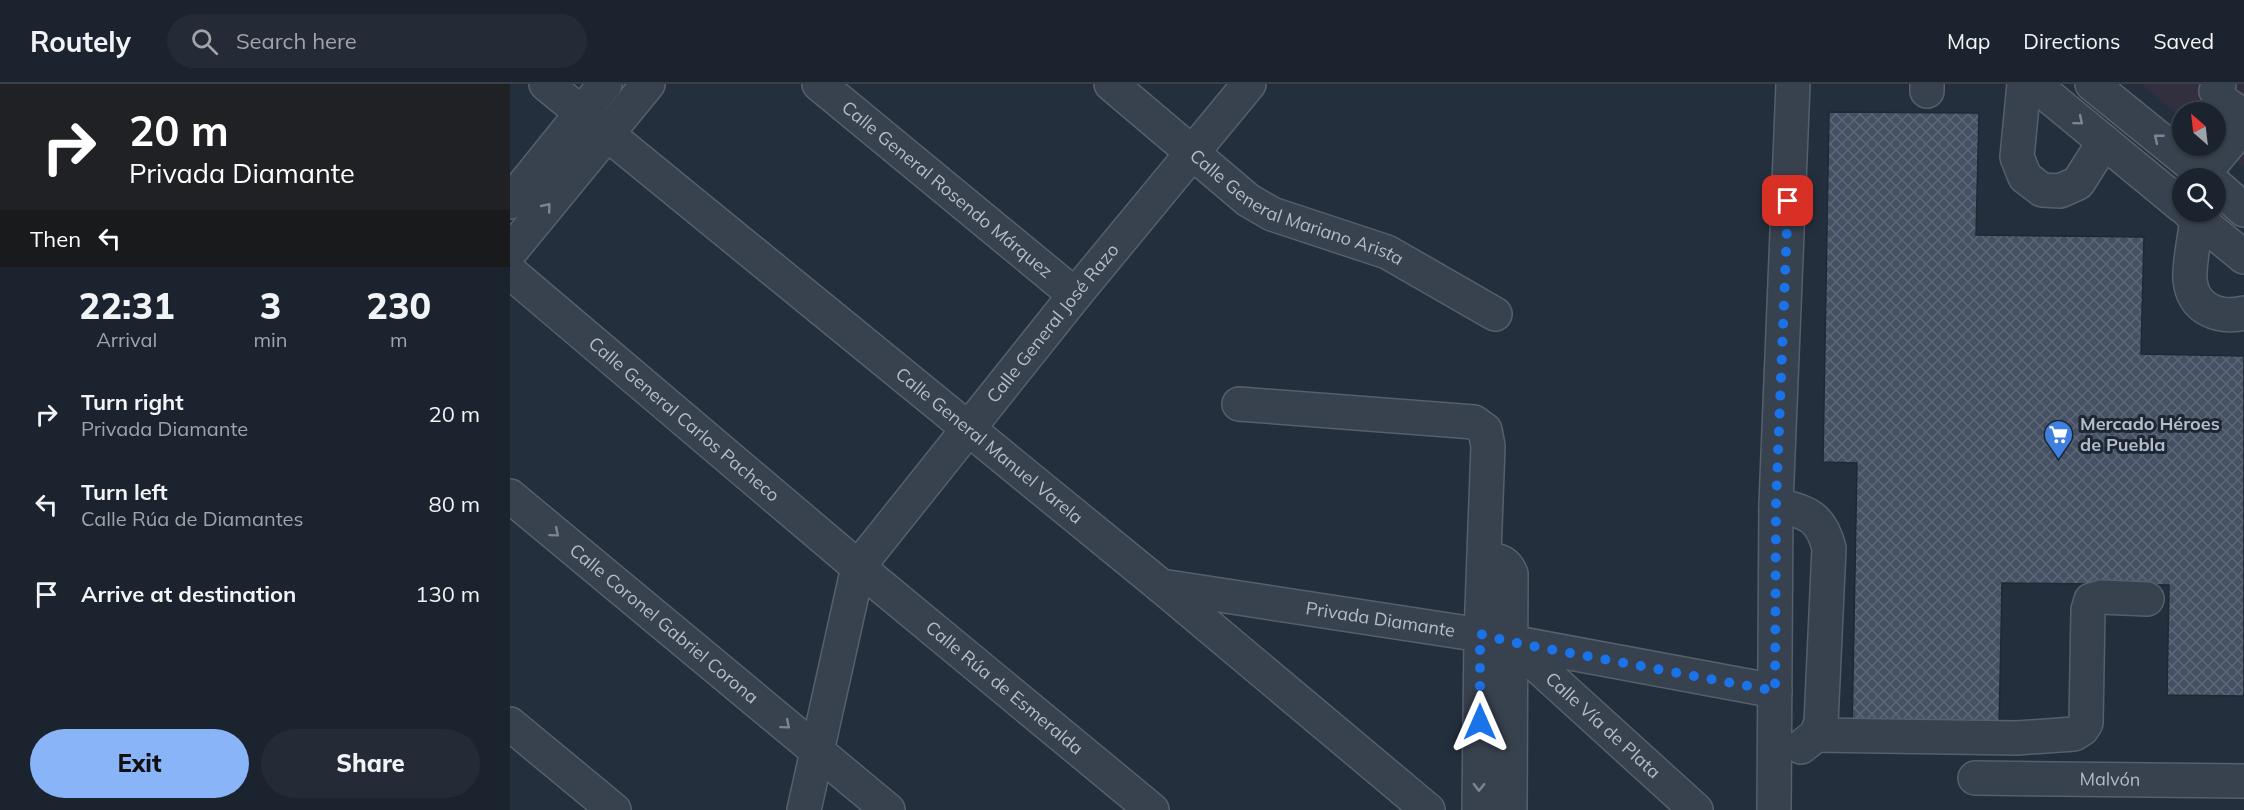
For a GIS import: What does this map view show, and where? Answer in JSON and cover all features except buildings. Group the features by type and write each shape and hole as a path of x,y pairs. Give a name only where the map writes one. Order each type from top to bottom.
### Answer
{"street":[{"name":"Calle General Manuel Varela","path":"546,84 1161,586 1428,810"},
{"path":"510,202 605,84"},
{"path":"510,252 648,84"},
{"name":"Calle General Rosendo Márquez","path":"819,84 1075,296"},
{"name":"Calle General Mariano Arista","path":"1111,84 1248,200 1272,214 1387,252 1495,314"},
{"name":"Calle General José Razo","path":"804,810 858,567 1075,296 1249,84"},
{"path":"1774,810 1776,504 1793,84"},
{"path":"2024,84 2017,158 2025,177 2042,190 2060,191 2078,183 2104,142"},
{"path":"2034,84 2104,142 2172,180"},
{"path":"2092,84 2175,168"},
{"path":"2219,84 2216,91 2223,102 2244,116"},
{"path":"2220,168 2244,125"},
{"path":"2226,176 2244,160"},
{"path":"2199,222 2190,280 2196,300 2211,313 2232,316 2244,313"},
{"path":"2220,222 2244,257"},
{"name":"Calle General Carlos Pacheco","path":"510,272 858,567"},
{"path":"1239,404 1474,422 1485,430 1488,446 1484,560 1498,560 1504,563 1511,574 1496,638 1479,810"},
{"name":"Calle Coronel Gabriel Corona","path":"510,496 888,810"},
{"path":"1775,758 1805,745 1816,735 1821,723 1829,548 1822,528 1809,514 1776,504"},
{"name":"Calle Rúa de Esmeralda","path":"858,567 1152,810"},
{"name":"Privada Diamante","path":"1161,586 1496,638 1775,691"},
{"path":"1816,735 2017,738 2074,734 2086,723 2088,610 2091,600 2101,597 2147,599"},
{"path":"1496,638 1510,810"},
{"name":"Calle Vía de Plata","path":"1496,638 1696,810"},
{"path":"510,724 614,810"},
{"name":"Malvón","path":"1975,778 2244,782"}],"shaded area":[{"path":"2141,84 2244,84 2244,167 2226,153 2226,102 2172,102 2172,110"}],"place":[{"name":"Mercado Héroes de Puebla","path":"2059,460"}],"route":[{"path":"1480,722 1480,634 1511,642 1775,691 1776,504 1788,201"}]}
